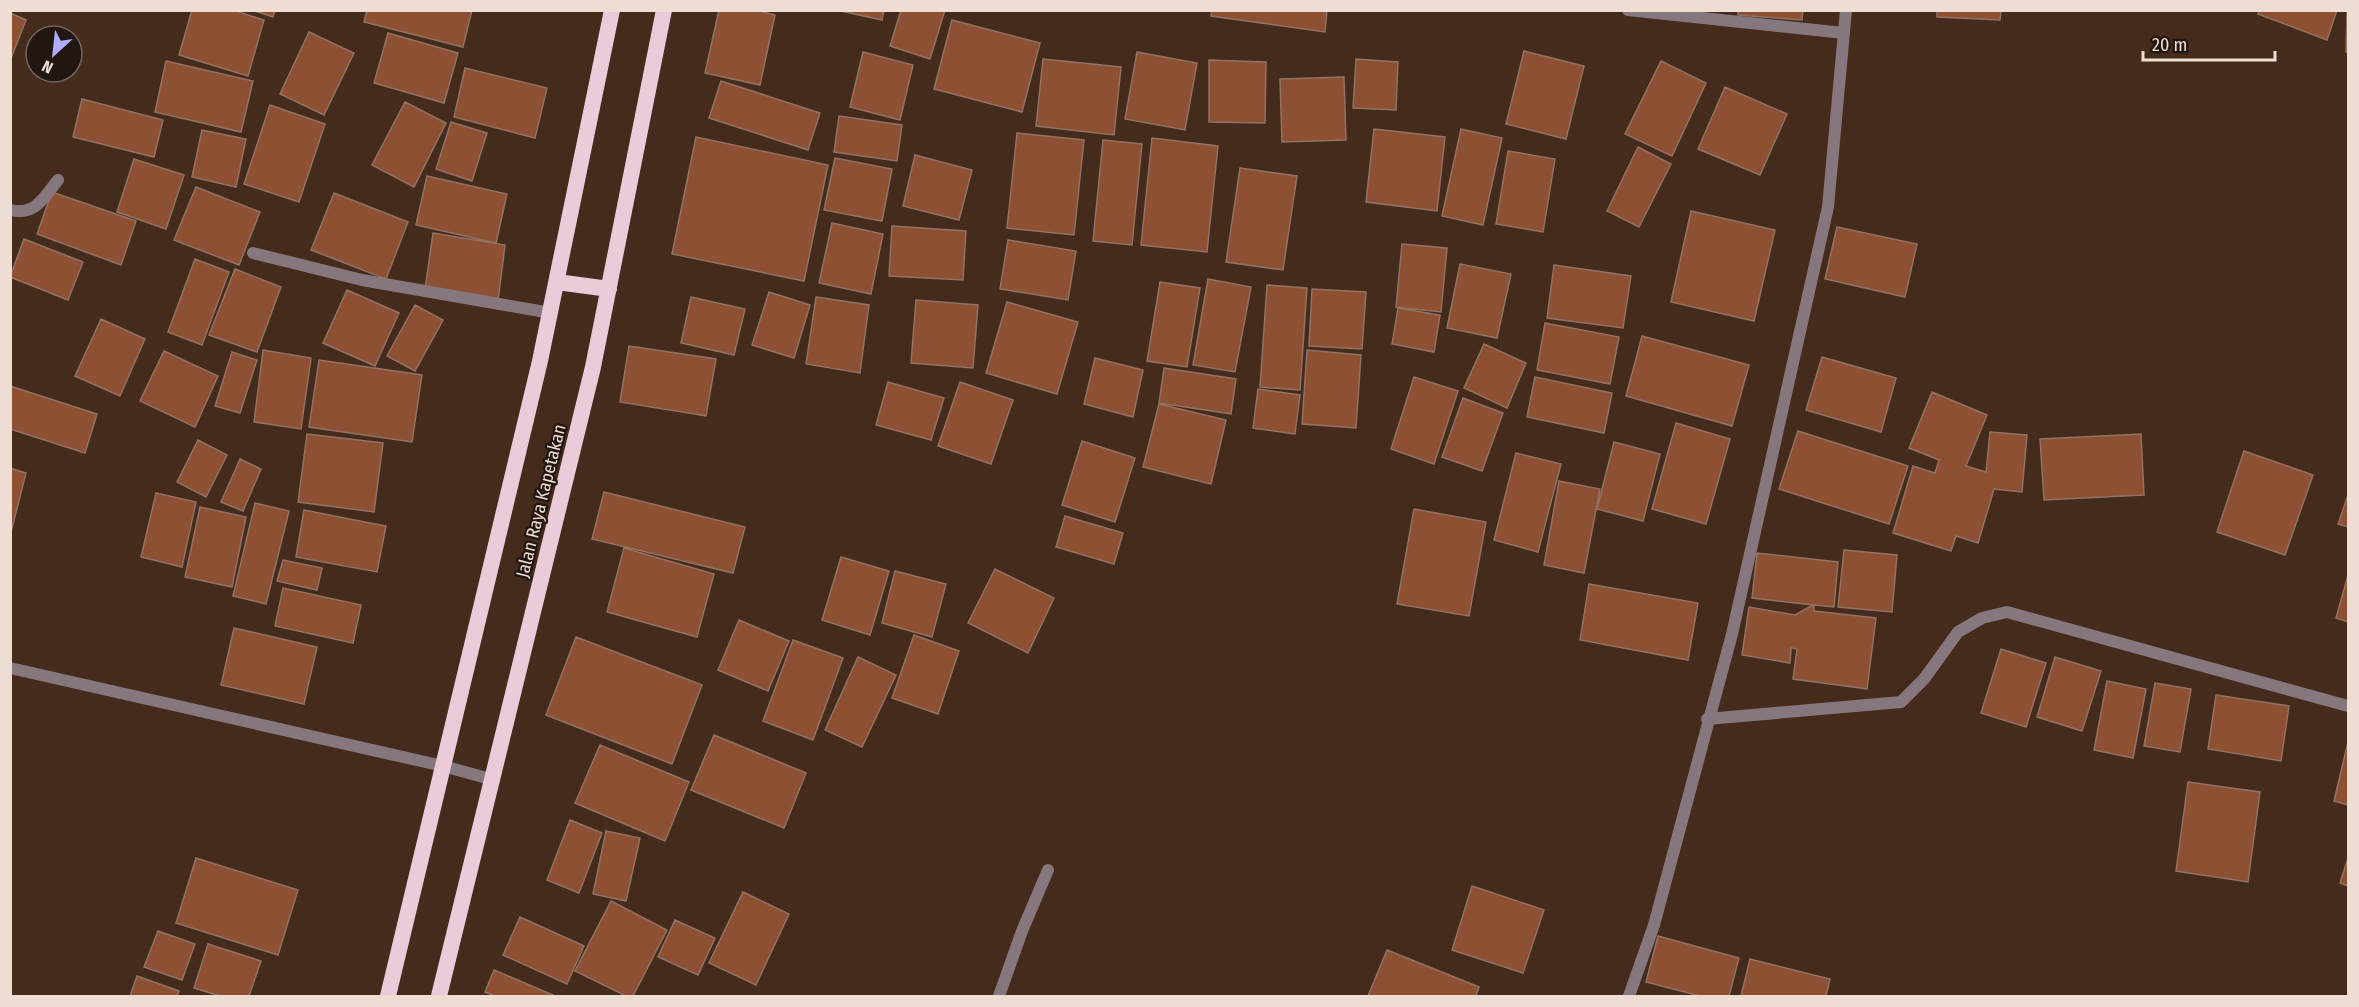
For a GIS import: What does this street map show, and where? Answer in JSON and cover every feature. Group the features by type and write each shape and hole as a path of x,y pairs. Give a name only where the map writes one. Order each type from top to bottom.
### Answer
{"highway":[{"name":"Jalan Raya Kapetakan","path":"388,996 550,313 612,10"},
{"name":"Jalan Raya Kapetakan","path":"440,996 590,378 664,10"},
{"path":"557,282 609,289"}],"street":[{"path":"1628,10 1844,33"},
{"path":"1629,996 1654,925 1707,719 1732,634 1828,207 1846,10"},
{"path":"10,210 20,213 36,207 58,180"},
{"path":"253,253 362,280 550,313"},
{"path":"1707,719 1901,702 1924,679 1958,632 1982,618 2007,612 2349,706"},
{"path":"10,668 443,766 494,780"},
{"path":"999,996 1022,931 1048,870"}],"building":[{"path":"192,10 233,10 264,20 248,76 179,55"},
{"path":"252,10 275,10 273,17"},
{"path":"367,10 472,10 463,47 364,22"},
{"path":"719,10 755,10 775,15 760,85 705,73"},
{"path":"836,10 884,10 882,20"},
{"path":"901,10 945,10 930,59 890,46"},
{"path":"1212,10 1327,10 1325,32 1211,16"},
{"path":"1738,10 1803,10 1802,20 1738,15"},
{"path":"1937,10 2001,10 2000,20 1937,17"},
{"path":"2259,10 2337,10 2327,40 2258,14"},
{"path":"2347,10 2348,52 2346,52"},
{"path":"10,13 26,20 10,61"},
{"path":"952,20 1040,43 1022,112 934,89"},
{"path":"309,32 354,53 324,115 280,94"},
{"path":"388,33 458,53 444,103 374,83"},
{"path":"1524,51 1584,66 1566,139 1506,124"},
{"path":"863,52 913,65 900,120 850,107"},
{"path":"1137,52 1197,63 1185,130 1125,119"},
{"path":"1043,59 1121,67 1114,135 1036,126"},
{"path":"1356,59 1398,62 1396,110 1353,108"},
{"path":"1209,60 1266,62 1265,123 1209,122"},
{"path":"166,61 253,81 241,132 155,112"},
{"path":"1661,61 1706,83 1672,156 1625,134"},
{"path":"465,68 547,88 535,138 454,117"},
{"path":"1344,77 1346,140 1282,142 1280,79"},
{"path":"721,81 820,113 808,150 709,118"},
{"path":"1725,87 1787,114 1760,175 1698,149"},
{"path":"82,99 163,120 154,157 73,137"},
{"path":"405,102 446,123 414,187 372,165"},
{"path":"270,105 325,124 299,202 244,184"},
{"path":"839,116 902,125 897,161 834,152"},
{"path":"451,122 487,133 472,181 436,169"},
{"path":"1374,129 1445,137 1437,211 1366,202"},
{"path":"1461,129 1502,138 1483,225 1442,216"},
{"path":"202,130 246,139 236,187 192,177"},
{"path":"1017,133 1084,140 1074,235 1007,228"},
{"path":"696,137 828,165 804,281 672,254"},
{"path":"1152,138 1218,146 1207,252 1141,245"},
{"path":"1103,140 1142,144 1132,245 1093,241"},
{"path":"1638,147 1671,164 1639,227 1607,211"},
{"path":"1508,151 1555,159 1543,232 1496,224"},
{"path":"915,155 972,170 959,220 903,206"},
{"path":"835,158 892,169 882,221 824,210"},
{"path":"134,159 184,175 166,229 117,212"},
{"path":"1240,168 1297,176 1283,270 1226,262"},
{"path":"427,176 507,194 496,243 416,225"},
{"path":"196,187 260,212 239,265 174,240"},
{"path":"52,192 136,221 121,265 37,234"},
{"path":"334,193 408,222 386,279 311,250"},
{"path":"1691,211 1775,230 1754,321 1671,302"},
{"path":"832,223 883,234 871,294 819,283"},
{"path":"892,226 966,231 963,280 889,276"},
{"path":"1837,227 1917,244 1905,297 1825,279"},
{"path":"433,233 505,245 498,301 425,289"},
{"path":"24,239 83,262 68,300 10,277"},
{"path":"1008,240 1076,251 1068,300 1000,289"},
{"path":"1402,244 1447,248 1441,312 1396,307"},
{"path":"195,259 229,272 202,345 168,332"},
{"path":"1460,264 1511,274 1497,338 1447,328"},
{"path":"1554,265 1631,276 1623,328 1547,318"},
{"path":"235,269 281,287 257,352 209,335"},
{"path":"1208,279 1251,287 1235,372 1193,365"},
{"path":"1160,282 1200,288 1187,367 1147,361"},
{"path":"1267,285 1307,288 1300,390 1260,387"},
{"path":"1312,289 1366,292 1362,349 1309,346"},
{"path":"347,290 399,313 375,366 323,343"},
{"path":"769,292 810,305 794,358 752,345"},
{"path":"691,297 745,309 734,355 681,343"},
{"path":"816,297 869,305 860,373 806,364"},
{"path":"916,300 978,305 973,368 911,363"},
{"path":"1007,302 1078,322 1057,394 986,373"},
{"path":"415,305 443,320 415,371 387,356"},
{"path":"1398,308 1440,315 1434,352 1392,344"},
{"path":"101,319 145,339 120,396 75,376"},
{"path":"1545,323 1619,337 1610,384 1537,370"},
{"path":"1642,336 1749,365 1732,426 1626,396"},
{"path":"1484,344 1526,363 1507,408 1464,388"},
{"path":"629,346 716,359 706,416 620,402"},
{"path":"263,350 311,358 301,429 254,422"},
{"path":"1307,350 1361,355 1356,428 1302,424"},
{"path":"164,351 218,376 195,427 140,401"},
{"path":"232,352 257,360 240,413 215,406"},
{"path":"1822,357 1896,378 1881,432 1806,410"},
{"path":"1095,358 1143,370 1133,417 1084,404"},
{"path":"319,360 422,375 412,442 309,427"},
{"path":"1164,368 1236,379 1231,414 1159,403"},
{"path":"1414,377 1458,391 1434,464 1391,449"},
{"path":"1535,377 1612,393 1604,433 1527,417"},
{"path":"888,382 944,398 931,440 876,425"},
{"path":"960,382 1013,400 991,464 938,446"},
{"path":"10,386 97,414 85,453 10,429"},
{"path":"1258,389 1300,395 1295,434 1253,428"},
{"path":"1932,392 1987,415 1966,466 1986,472 1990,432 2027,435 2022,492 1994,489 1978,543 1956,536 1951,551 1893,533 1913,466 1935,473 1939,460 1909,448"},
{"path":"1463,398 1503,413 1482,471 1442,457"},
{"path":"1159,404 1226,420 1211,484 1143,467"},
{"path":"1676,423 1730,439 1706,524 1652,509"},
{"path":"1798,431 1908,466 1889,524 1779,489"},
{"path":"307,434 383,443 374,512 298,502"},
{"path":"2141,434 2144,495 2044,500 2040,439"},
{"path":"198,440 227,455 206,497 177,482"},
{"path":"1082,441 1135,458 1115,522 1062,505"},
{"path":"1614,442 1660,454 1643,521 1597,509"},
{"path":"2244,451 2313,475 2285,555 2217,532"},
{"path":"1516,453 1561,464 1538,552 1494,540"},
{"path":"240,459 261,469 243,511 221,502"},
{"path":"10,468 26,473 10,536"},
{"path":"1559,481 1600,489 1584,573 1544,565"},
{"path":"604,492 745,527 733,573 592,539"},
{"path":"156,493 196,502 182,567 141,557"},
{"path":"2348,495 2348,527 2338,524"},
{"path":"255,503 289,511 266,604 233,596"},
{"path":"200,507 246,517 232,587 185,577"},
{"path":"1414,509 1486,522 1469,616 1397,604"},
{"path":"304,510 386,526 377,572 296,557"},
{"path":"1065,516 1123,533 1114,564 1056,547"},
{"path":"624,548 714,574 697,637 607,612"},
{"path":"1844,550 1897,555 1892,612 1838,607"},
{"path":"1757,553 1838,562 1834,607 1814,605 1814,611 1876,618 1867,689 1793,679 1797,649 1791,648 1790,663 1742,655 1749,607 1795,615 1813,605 1752,598"},
{"path":"841,557 889,571 870,635 822,620"},
{"path":"283,560 322,568 317,590 277,581"},
{"path":"995,569 1054,598 1028,653 968,623"},
{"path":"895,571 946,584 932,637 882,623"},
{"path":"2348,575 2348,622 2336,618"},
{"path":"1589,584 1698,603 1688,660 1580,640"},
{"path":"283,588 361,605 353,643 275,626"},
{"path":"739,620 789,641 768,691 718,670"},
{"path":"234,628 317,647 304,704 221,685"},
{"path":"914,635 959,651 938,714 892,698"},
{"path":"576,637 702,685 672,764 546,715"},
{"path":"793,640 843,658 813,740 763,721"},
{"path":"2001,649 2046,663 2026,727 1981,713"},
{"path":"858,657 896,675 862,747 825,730"},
{"path":"2055,657 2101,671 2082,731 2037,717"},
{"path":"2107,681 2146,689 2133,758 2094,750"},
{"path":"2155,683 2191,689 2180,752 2144,746"},
{"path":"2216,695 2289,706 2281,761 2208,749"},
{"path":"714,735 806,773 784,828 691,790"},
{"path":"2348,742 2348,805 2334,801"},
{"path":"600,745 689,782 665,841 575,803"},
{"path":"2188,782 2260,792 2248,882 2176,871"},
{"path":"570,820 602,833 579,893 547,880"},
{"path":"606,831 640,838 626,901 593,894"},
{"path":"196,858 298,890 278,955 176,923"},
{"path":"2348,858 2348,886 2340,883"},
{"path":"1472,886 1544,910 1523,973 1452,950"},
{"path":"743,892 789,914 756,985 709,963"},
{"path":"611,901 667,930 633,996 626,996 575,971"},
{"path":"520,917 584,946 567,984 503,955"},
{"path":"675,920 715,938 698,975 658,957"},
{"path":"158,931 195,944 182,980 144,967"},
{"path":"1658,936 1739,958 1729,996 1700,996 1646,982"},
{"path":"208,944 261,961 249,996 220,996 194,988"},
{"path":"1387,950 1479,987 1476,996 1368,996"},
{"path":"1750,959 1830,979 1826,996 1741,996"},
{"path":"494,970 553,995 495,996 485,992"},
{"path":"137,976 179,991 177,996 130,996"}]}
